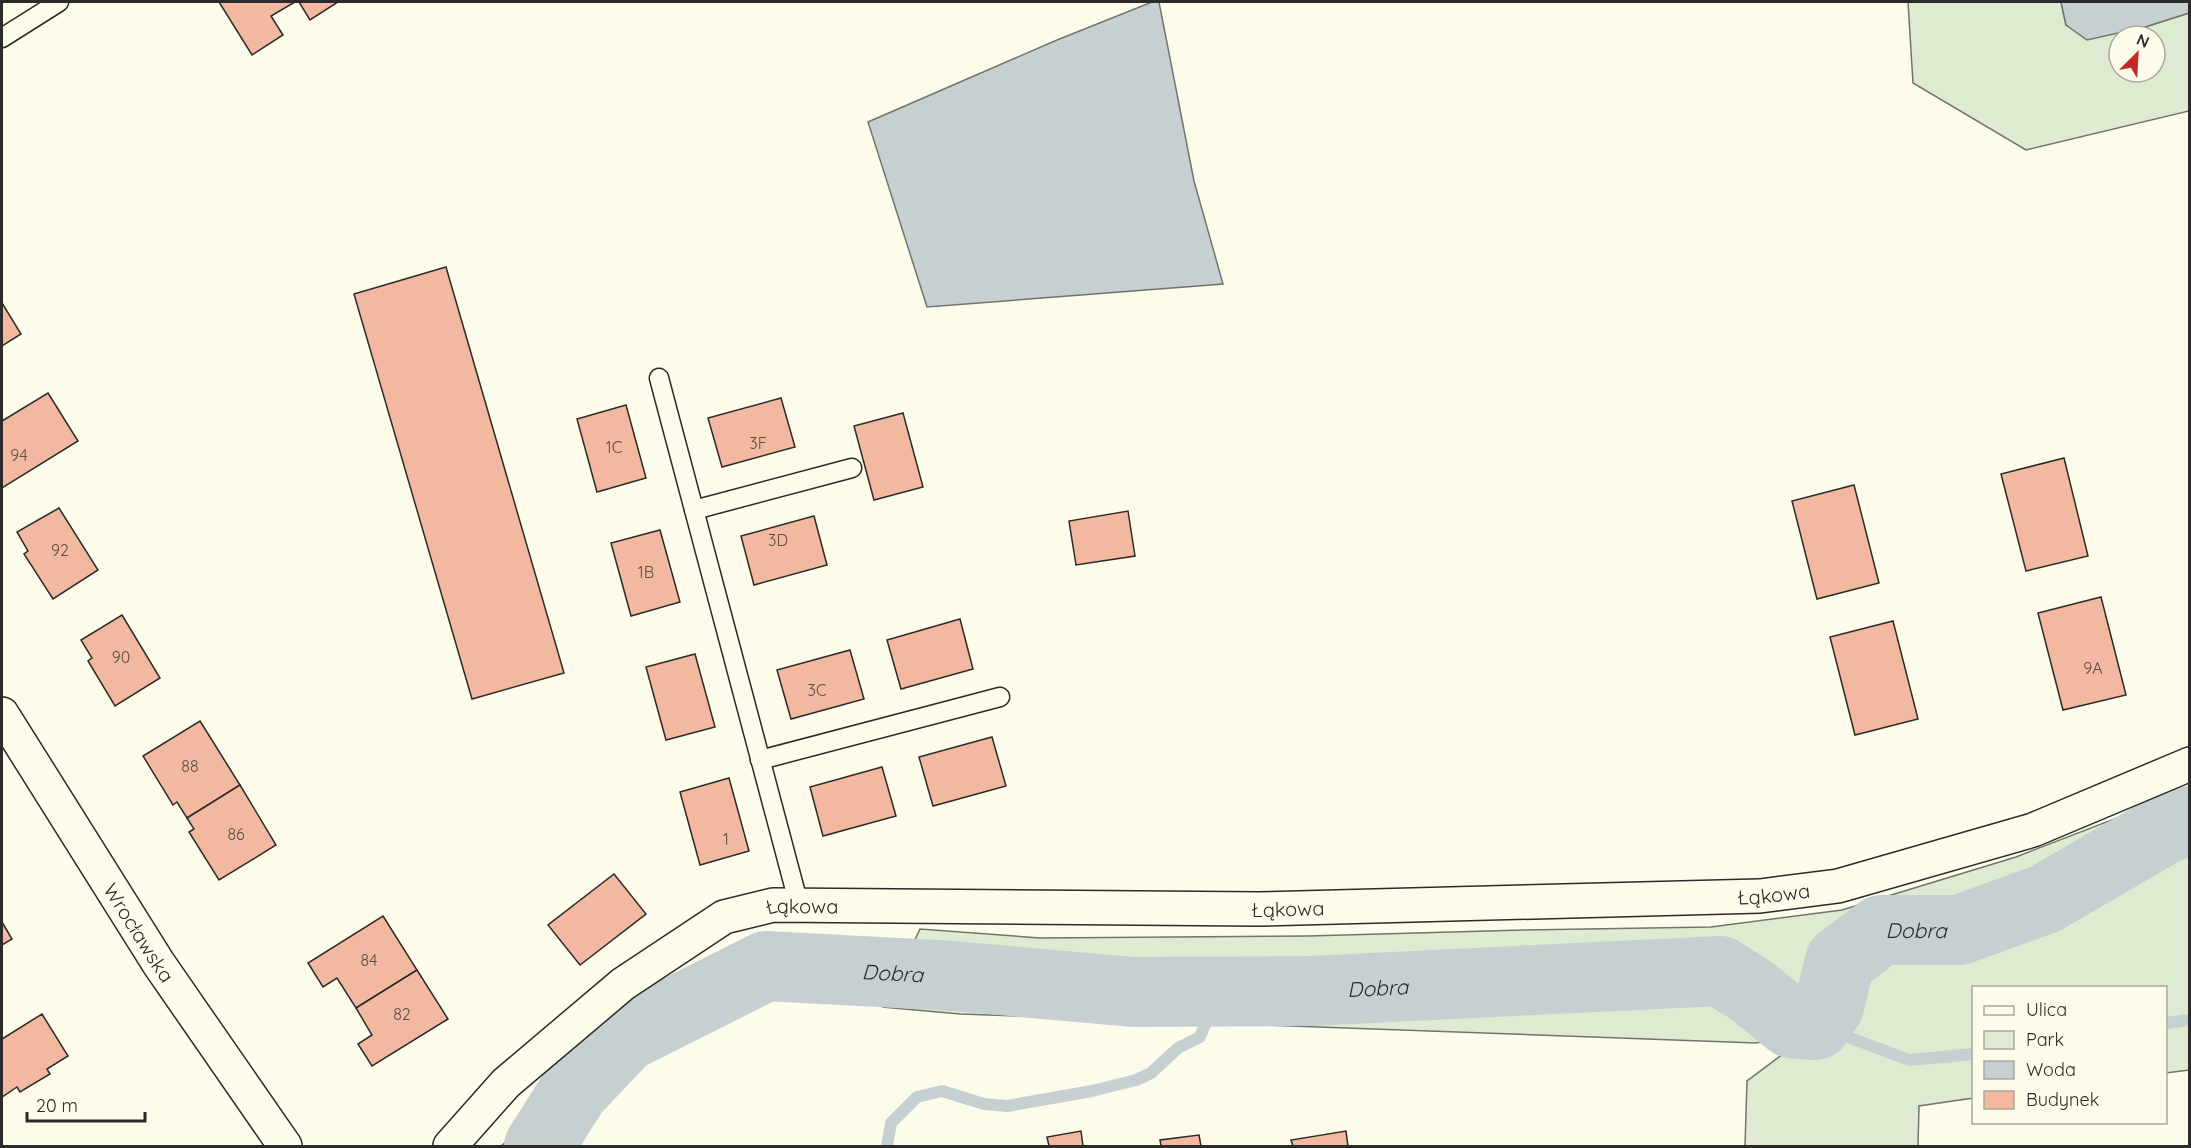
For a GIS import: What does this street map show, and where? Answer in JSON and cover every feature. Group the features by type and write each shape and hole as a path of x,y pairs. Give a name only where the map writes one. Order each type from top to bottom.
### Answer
{"street":[{"name":"Wrocławska","path":"2,714 159,964 285,1146"},
{"name":"Łąkowa","path":"450,1146 506,1083 624,984 724,917 773,905 1259,909 1760,896 1838,886 2033,830 2190,764"}],"lane":[{"path":"2,38 59,2"},
{"path":"659,378 799,905"},
{"path":"694,510 852,468"},
{"path":"760,760 1000,697"}],"green space":[{"path":"1908,2 2061,2 2066,25 2107,26 2107,84 2167,84 2167,24 2154,24 2189,13 2189,111 2026,150 1913,83"},
{"path":"2189,790 2189,1070 2167,1073 2167,986 1972,986 1972,1098 1919,1106 1918,1146 1745,1146 1747,1081 1795,1045 1848,1023 1756,1043 960,1014 883,1007 920,929 1040,938 1308,936 1711,927 1842,910 2016,857"},
{"path":"523,1128 569,1146 501,1146"}],"water":[{"path":"1152,2 1159,2 1194,181 1223,284 927,307 868,122 1057,40"},
{"path":"2061,2 2189,2 2189,13 2154,24 2107,24 2107,36 2087,40 2066,25"}],"building":[{"path":"219,2 295,2 271,16 283,35 252,55"},
{"path":"299,2 338,2 310,20"},
{"path":"446,267 564,673 472,699 354,294"},
{"path":"2,303 21,334 2,346"},
{"path":"48,393 78,441 2,488 2,421"},
{"path":"781,398 795,447 722,467 708,418"},
{"path":"626,405 646,478 597,492 577,419"},
{"path":"903,413 923,487 874,500 854,426"},
{"path":"2064,458 2088,556 2026,571 2001,474"},
{"path":"1854,485 1879,583 1817,599 1792,501"},
{"path":"59,508 98,570 53,599 24,554 28,551 17,532"},
{"path":"1128,511 1135,556 1076,565 1069,521"},
{"path":"814,516 827,565 754,585 741,536"},
{"path":"660,530 680,602 631,616 611,543"},
{"path":"2101,597 2126,695 2063,710 2038,613"},
{"path":"122,615 160,678 115,706 88,661 92,658 81,640"},
{"path":"960,619 973,669 901,689 887,640"},
{"path":"1893,621 1918,719 1855,735 1830,637"},
{"path":"850,650 864,699 791,719 777,670"},
{"path":"695,654 715,727 666,740 646,667"},
{"path":"200,721 240,785 187,818 177,802 173,805 143,756"},
{"path":"992,737 1006,786 933,806 919,757"},
{"path":"882,767 896,816 823,836 810,787"},
{"path":"729,778 749,851 700,865 680,792"},
{"path":"240,785 276,845 219,880 189,832 194,829 187,818"},
{"path":"614,874 646,914 580,965 548,925"},
{"path":"383,916 417,970 356,1008 337,978 323,987 308,963"},
{"path":"2,922 12,939 2,945"},
{"path":"417,970 448,1019 372,1066 358,1044 372,1035 356,1008"},
{"path":"42,1014 68,1056 47,1069 50,1074 20,1092 17,1087 2,1097 2,1039"},
{"path":"1081,1131 1083,1146 1049,1146 1047,1137"},
{"path":"1346,1131 1348,1146 1293,1146 1291,1140"},
{"path":"1199,1135 1201,1146 1161,1146 1160,1140"}],"waterway":[{"name":"Dobra","path":"539,1146 574,1091 625,1037 766,966 954,976 1133,992 1310,991 1720,971 1752,991 1791,1023 1816,1025 1829,1006 1840,961 1881,930 1959,930 2045,899 2167,828 2190,821"},
{"path":"887,1146 891,1123 917,1097 942,1091 984,1104 1007,1106 1092,1091 1136,1080 1151,1073 1178,1048 1200,1037 1219,991"},
{"path":"2167,1023 2190,1020"},
{"path":"1816,1025 1909,1060 1972,1054"}]}
